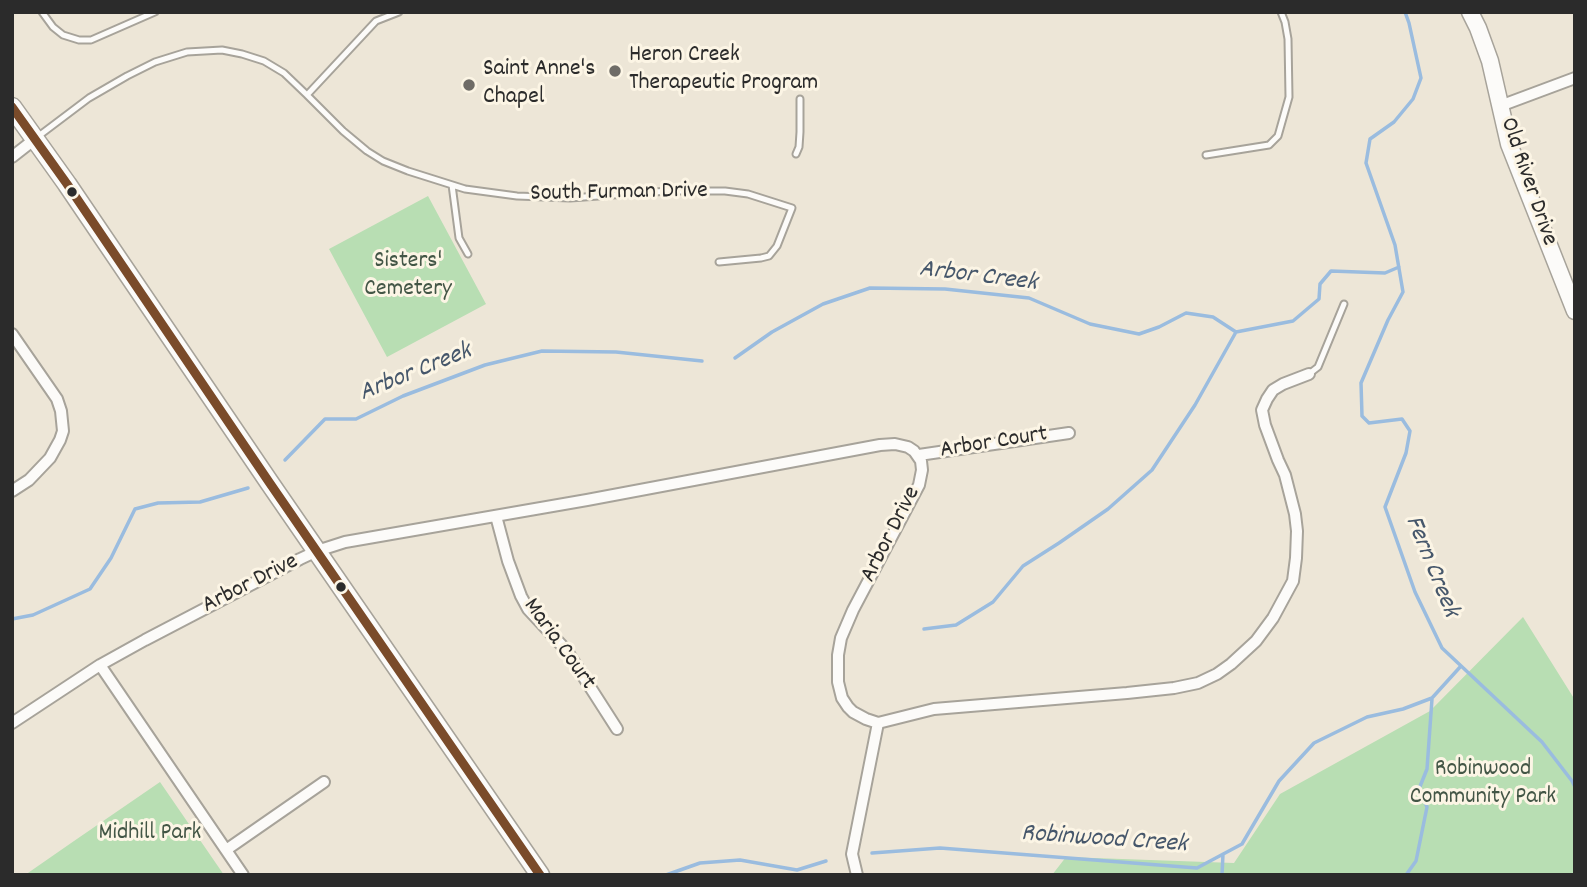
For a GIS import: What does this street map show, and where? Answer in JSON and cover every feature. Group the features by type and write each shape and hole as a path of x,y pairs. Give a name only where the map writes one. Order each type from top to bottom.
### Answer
{"main road":[{"path":"12,107 540,875"}],"street":[{"name":"Old River Drive","path":"1470,12 1490,61 1504,127 1514,157 1575,311"},
{"path":"1500,106 1575,78"},
{"path":"12,158 35,139"},
{"path":"12,334 57,399 63,431 50,458 29,480 12,491"},
{"path":"857,875 852,854 878,723 934,709 1127,693 1198,683 1231,664 1256,641 1266,629 1293,581 1297,531 1285,475 1265,425 1262,410 1273,390 1310,374"},
{"name":"Arbor Court","path":"919,456 1069,433"},
{"name":"Arbor Drive","path":"12,723 100,665 317,551 345,542 880,444 902,445 919,456 922,470 919,485 853,610 841,638 838,655 838,682 842,698 853,712 878,723"},
{"name":"Maria Court","path":"496,516 508,561 528,609 567,651 617,729"},
{"path":"100,665 243,875"},
{"path":"226,850 324,782"}],"lane":[{"path":"42,12 63,36 91,40 155,12"},
{"path":"307,94 376,21 399,12"},
{"path":"1206,155 1269,145 1278,135 1289,97 1288,39 1281,12"},
{"name":"South Furman Drive","path":"35,139 89,98 127,76 172,55 222,50 264,61 284,73 342,131 383,161 452,186 517,196 551,198 607,197 669,191 724,191 748,194 792,208 777,246 769,256 719,262"},
{"path":"796,154 799,147 800,99"},
{"path":"452,186 459,238 468,254"},
{"path":"1310,374 1318,367 1344,304"}],"green space":[{"name":"Sisters' Cemetery","path":"428,196 486,304 387,357 329,249"},
{"name":"Robinwood Community Park","path":"1523,617 1575,700 1575,875 1052,875 1066,857 1234,863 1280,794 1430,711"},
{"name":"Midhill Park","path":"160,782 224,875 25,875 74,841"}],"waterway":[{"name":"Fern Creek","path":"1405,12 1421,78 1413,99 1394,122 1370,139 1366,163 1395,245 1403,292 1361,383 1362,416 1369,423 1402,419 1410,431 1406,453 1385,507 1415,592 1442,648 1542,742 1575,787"},
{"name":"Arbor Creek","path":"735,358 772,332 823,304 870,288 945,289 1029,298 1090,324 1139,334 1186,313 1213,317 1236,332 1293,321 1319,299 1320,284 1331,271 1385,273 1399,267"},
{"path":"924,629 956,625 993,602 1023,566 1108,509 1152,470 1195,405 1236,332"},
{"name":"Arbor Creek","path":"285,460 325,419 356,419 403,396 485,365 542,351 616,352 702,361"},
{"name":"Arbor Creek","path":"12,619 33,615 90,589 111,558 135,509 158,503 200,502 248,488"},
{"name":"Robinwood Creek","path":"872,853 940,848 1197,868 1242,844 1279,781 1314,743 1367,717 1403,709 1432,698 1461,666"},
{"path":"1406,875 1416,861 1427,807 1419,789 1427,769 1432,699"},
{"path":"1222,875 1223,854"},
{"name":"Robinwood Creek","path":"666,875 700,863 740,860 797,870 826,861"}],"transit line":[{"path":"12,107 540,875"}],"place":[{"name":"Heron Creek Therapeutic Program","path":"615,71"},
{"name":"Saint Anne's Chapel","path":"469,85"}]}
